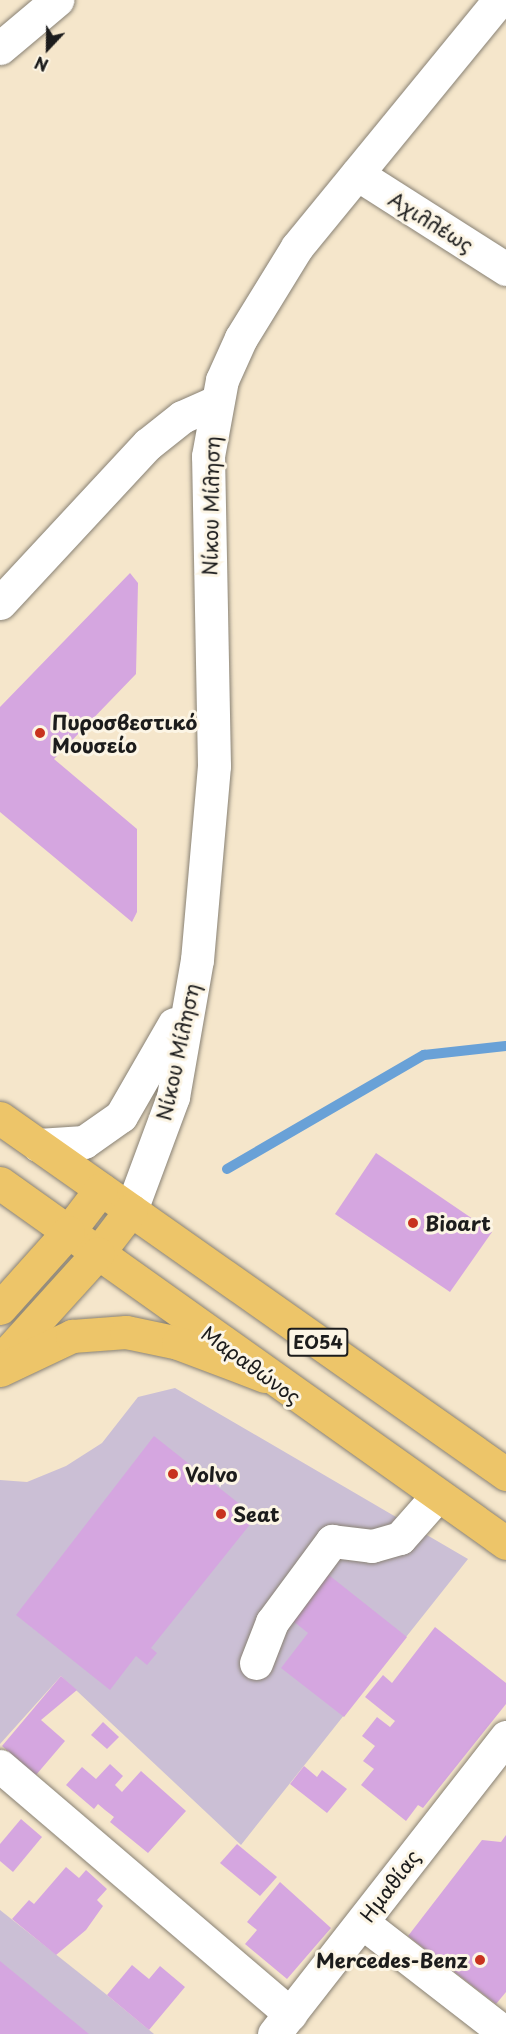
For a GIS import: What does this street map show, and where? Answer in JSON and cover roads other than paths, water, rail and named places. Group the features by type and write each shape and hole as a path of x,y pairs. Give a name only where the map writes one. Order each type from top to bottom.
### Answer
{"main road":[{"name":"ΕΟ54","path":"0,1118 506,1474"},
{"name":"Μαραθώνος","path":"0,1183 265,1376 506,1544"},
{"path":"0,1308 68,1232 101,1189"},
{"path":"0,1362 98,1254 131,1210"},
{"path":"0,1370 72,1336 126,1332 178,1343 265,1376"}],"street":[{"path":"0,48 57,0"},
{"name":"Νίκου Μίληση","path":"131,1210 173,1097 196,960 214,766 207,486 216,402 230,360 273,284 357,174 499,0"},
{"name":"Αχιλλέως","path":"357,174 506,269"},
{"path":"0,603 148,444 182,417 216,402"},
{"name":"Νίκου Μίληση","path":"38,1145 84,1142 121,1116 156,1062 196,960"},
{"path":"256,1663 272,1622 332,1541 372,1546 400,1538 437,1496"},
{"name":"Ημαθίας","path":"282,2024 506,1737"},
{"path":"0,1766 282,2024"},
{"path":"363,1923 505,2033"}],"waterway":[{"path":"227,1169 424,1055 506,1046"}],"place":[{"name":"Πυροσβεστικό Μουσείο","path":"40,733"},
{"name":"Bioart","path":"413,1223"},
{"name":"Volvo","path":"173,1474"},
{"name":"Seat","path":"221,1514"},
{"name":"Mercedes-Benz","path":"480,1960"}]}
